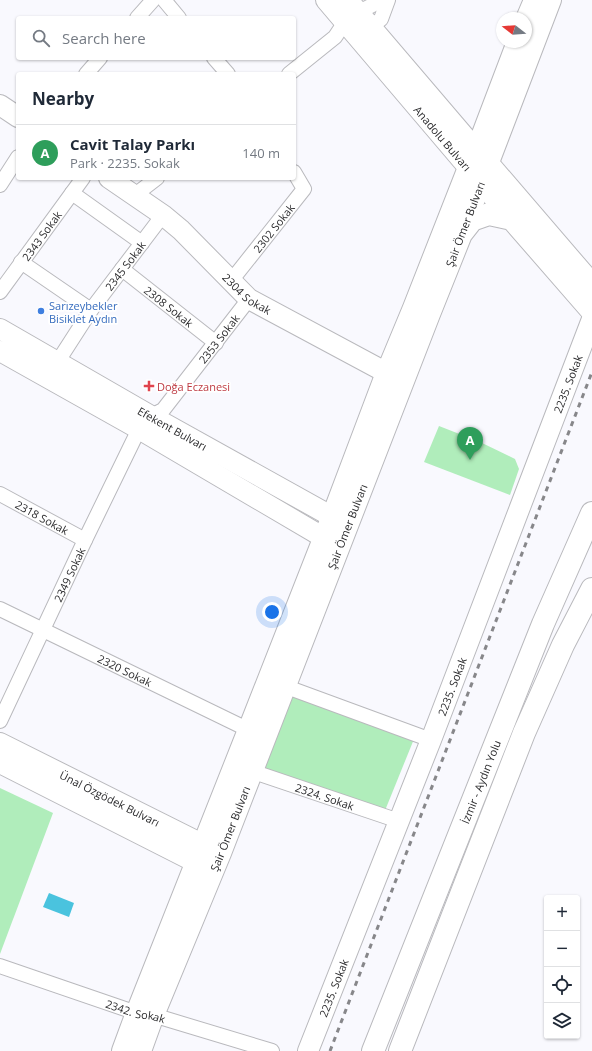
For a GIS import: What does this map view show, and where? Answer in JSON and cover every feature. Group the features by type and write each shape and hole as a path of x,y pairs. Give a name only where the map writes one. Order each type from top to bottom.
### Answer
{"main road":[{"name":"Anadolu Bulvarı","path":"478,166 592,284"},
{"name":"Şair Ömer Bulvarı","path":"123,1051 145,1014 208,858 249,730 340,521 395,377 414,308 478,166"},
{"path":"461,234 472,220 489,214 512,219"},
{"name":"Anadolu Bulvarı","path":"512,219 592,311"},
{"name":"Şair Ömer Bulvarı","path":"395,377 429,314 461,234"},
{"name":"İzmir - Aydın Yolu","path":"373,1051 542,624 592,513"},
{"name":"Şair Ömer Bulvarı","path":"208,858 251,771 284,686 331,542"},
{"name":"İzmir - Aydın Yolu","path":"400,1051 524,733 563,644 592,589"},
{"path":"563,644 592,608"},
{"name":"Şair Ömer Bulvarı","path":"140,1051 145,1014"}],"street":[{"path":"139,16 153,0"},
{"path":"164,0 178,16"},
{"name":"Anadolu Bulvarı","path":"326,0 364,32 446,116 512,219"},
{"path":"291,72 347,18 382,0"},
{"path":"364,32 381,19 388,0"},
{"path":"529,12 534,0"},
{"name":"Şair Ömer Bulvarı","path":"478,166 551,0"},
{"name":"Anadolu Bulvarı","path":"364,32 478,166"},
{"name":"Şair Ömer Bulvarı","path":"461,234 493,105 515,48"},
{"path":"88,72 98,60"},
{"path":"216,60 226,72"},
{"path":"0,105 16,116"},
{"path":"446,116 464,120 475,118 493,105"},
{"path":"0,185 16,160"},
{"name":"2302 Sokak","path":"231,281 304,189 296,175"},
{"name":"2343 Sokak","path":"0,292 82,180"},
{"name":"2304 Sokak","path":"112,180 163,215 181,230 250,300 395,377"},
{"path":"135,195 154,180"},
{"path":"72,193 142,243"},
{"name":"2345 Sokak","path":"52,370 91,310 163,215"},
{"path":"21,262 91,310"},
{"name":"2308 Sokak","path":"122,270 216,343"},
{"name":"2353 Sokak","path":"145,422 163,410 250,300"},
{"name":"2235. Sokak","path":"308,1051 431,740 592,320"},
{"name":"Efekent Bulvarı","path":"0,329 52,370 145,422 340,521"},
{"name":"Efekent Bulvarı","path":"0,351 52,370"},
{"name":"Efekent Bulvarı","path":"145,422 331,542"},
{"name":"2349 Sokak","path":"0,722 85,540 145,422"},
{"name":"2318 Sokak","path":"0,494 85,540"},
{"name":"2320 Sokak","path":"0,609 249,730"},
{"path":"284,686 431,740"},
{"name":"Ünal Özgödek Bulvarı","path":"0,743 208,858"},
{"name":"Ünal Özgödek Bulvarı","path":"0,763 208,858"},
{"name":"2324. Sokak","path":"251,771 399,821"},
{"name":"2342. Sokak","path":"0,966 145,1014 272,1051"}],"green space":[{"path":"439,426 480,442 515,459 519,469 510,495 424,462"},
{"path":"294,693 414,739 384,813 264,769"},
{"path":"0,788 53,813 0,954"}],"water":[{"path":"49,893 74,903 69,917 43,907"}],"railway":[{"path":"330,1051 592,372"}],"place":[{"name":"Sarızeybekler Bisiklet Aydın","path":"41,311"},
{"name":"Doğa Eczanesi","path":"149,386"},
{"name":"Cavit Talay Parkı","path":"470,460"}]}
